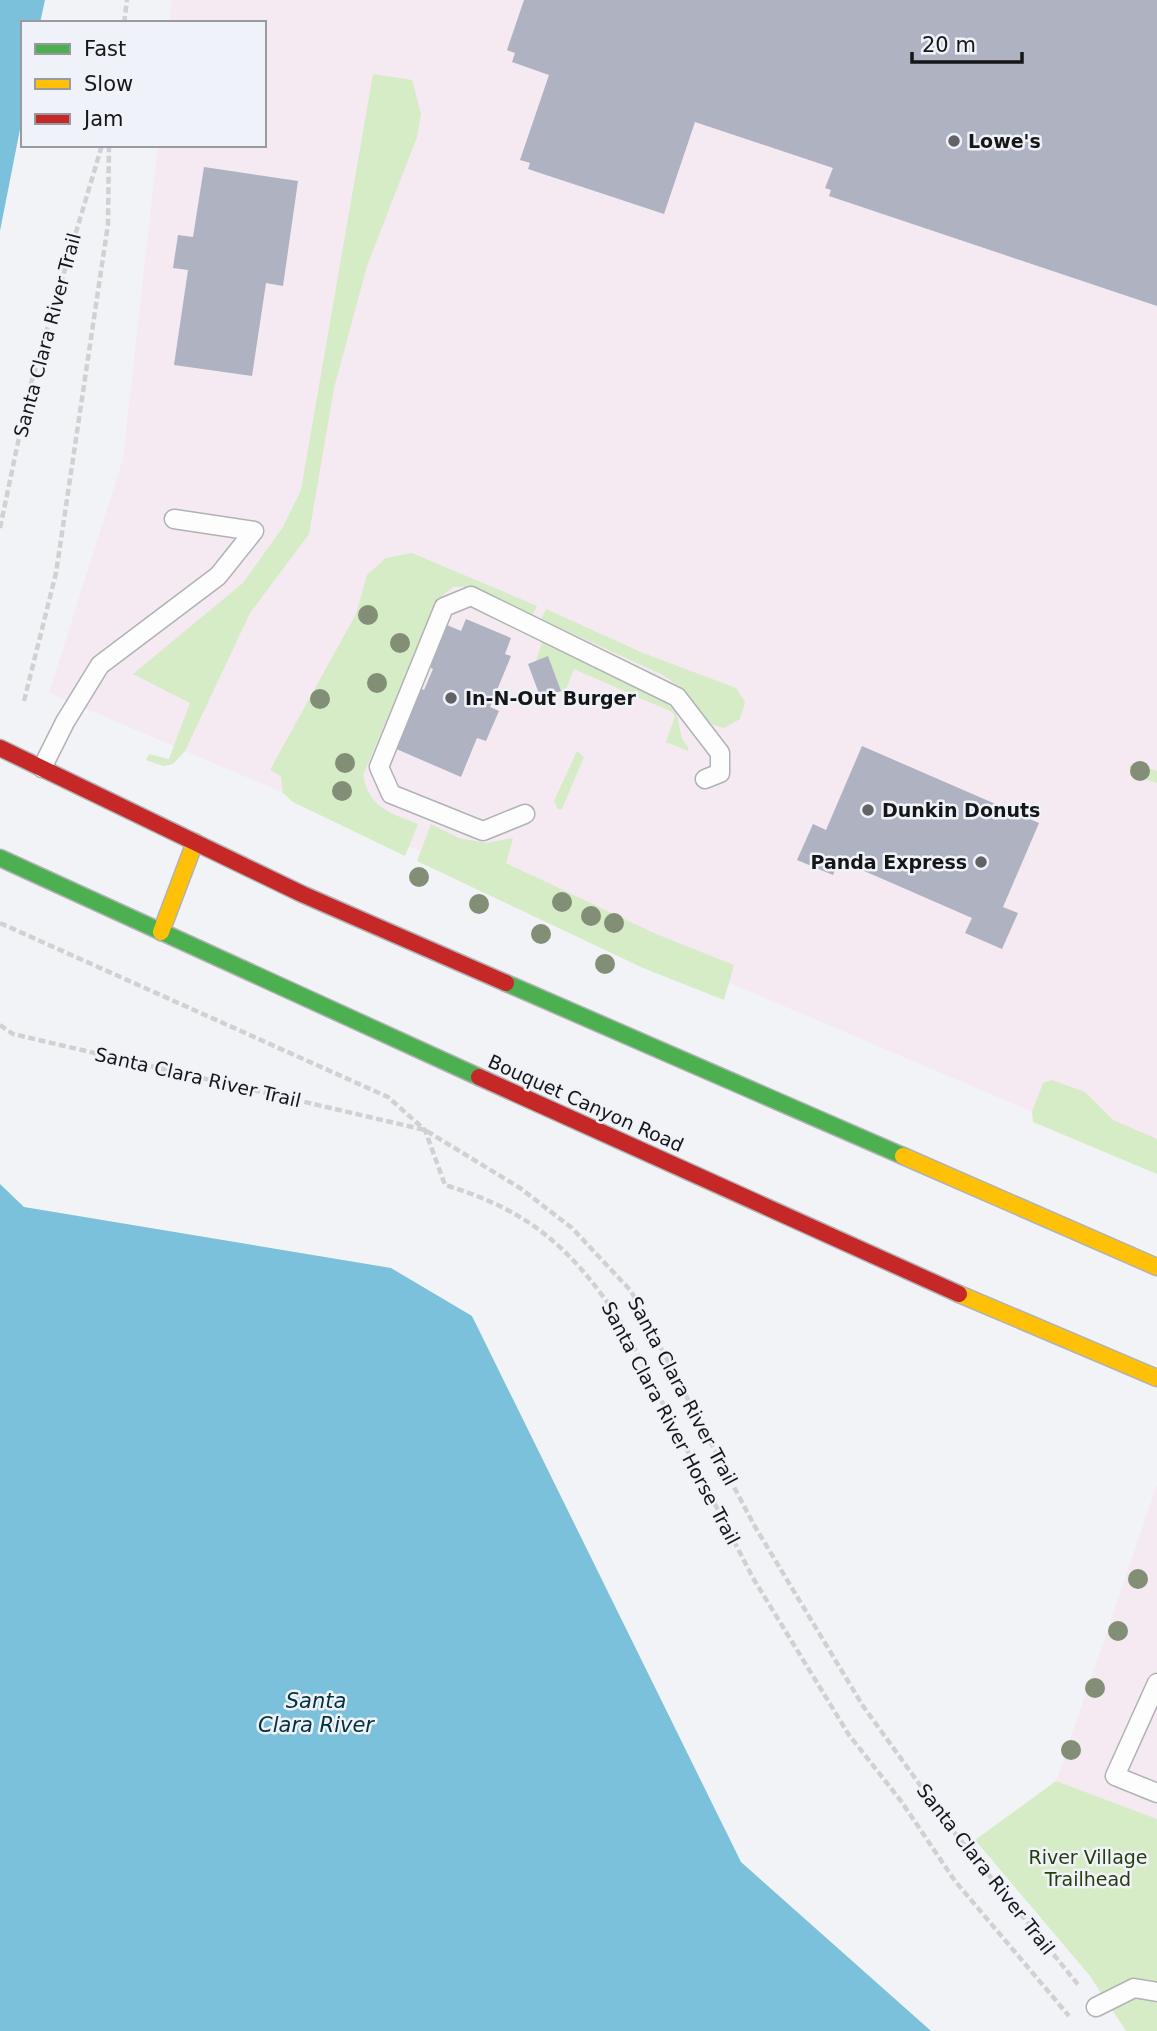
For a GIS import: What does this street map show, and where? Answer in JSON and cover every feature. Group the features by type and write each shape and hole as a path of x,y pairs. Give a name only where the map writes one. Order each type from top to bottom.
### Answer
{"main road":[{"path":"0,748 327,905 1157,1267"},
{"path":"161,932 195,842"},
{"name":"Bouquet Canyon Road","path":"1,858 927,1281 1157,1378"}],"lane":[{"path":"42,768 65,722 100,666 218,576 254,531 174,519"},
{"path":"525,814 483,831 391,794 379,767 444,607 471,596 677,698 720,753 720,773 705,779"},
{"path":"1157,1683 1115,1776 1157,1793"},
{"path":"1096,2007 1134,1988 1157,1992"}],"path":[{"path":"124,21 127,0"},
{"name":"Santa Clara River Trail","path":"0,528 29,390 101,147"},
{"path":"24,701 56,573 108,224 110,147"},
{"path":"0,923 388,1097 425,1130"},
{"name":"Santa Clara River Trail","path":"0,1025 13,1034 425,1130 520,1188 572,1228 631,1292 754,1525 863,1706 954,1832 1096,2007"},
{"name":"Santa Clara River Horse Trail","path":"425,1130 445,1185 489,1198 530,1222 561,1247 598,1288 621,1322 753,1578 849,1735 901,1801 955,1881 1073,2021"}],"shaded area":[{"path":"171,0 1157,0 1157,1165 49,693 123,459 158,147 266,147 266,21 170,21"},
{"path":"1157,1485 1157,1819 1056,1781"}],"green space":[{"path":"373,74 412,80 421,114 417,137 367,266 334,388 309,534 250,613 185,751 173,764 163,766 146,760 149,754 169,759 190,703 133,674 243,583 283,527 301,490"},
{"path":"412,553 537,606 532,615 468,587 453,587 439,598 363,775 370,795 382,808 418,824 405,856 293,802 283,793 281,776 270,770 356,614 367,575 386,558"},
{"path":"546,609 643,653 736,688 745,702 740,719 724,728 708,723 686,691 663,675 541,619"},
{"path":"543,639 629,680 661,699 675,713 688,751 666,742 675,716 672,712 574,669 563,697 548,657 536,661"},
{"path":"577,751 584,757 562,809 558,809 554,801"},
{"path":"1135,764 1157,771 1157,783 1133,775 1129,765"},
{"path":"431,824 459,838 486,843 513,838 506,863 656,934 734,965 724,1000 643,968 417,861"},
{"path":"1052,1080 1085,1092 1113,1120 1157,1139 1157,1174 1033,1122 1032,1112 1043,1083"},
{"name":"River Village Trailhead","path":"1056,1781 1157,1819 1157,2031 1126,2031 1090,1976 975,1840"}],"water":[{"path":"0,0 45,0 40,21 21,21 21,124 0,231"},
{"name":"Santa Clara River","path":"0,1184 24,1207 391,1268 472,1316 741,1862 931,2031 0,2031"}],"building":[{"name":"Lowe's","path":"524,0 1157,0 1157,306 829,196 831,190 825,188 833,168 695,122 664,214 528,169 530,163 520,160 549,75 512,62 515,53 507,50"},
{"path":"204,167 298,181 283,286 266,283 252,376 174,365 188,270 173,268 178,235 193,237"},
{"name":"In-N-Out Burger","path":"466,619 511,638 505,654 511,656 490,707 499,711 486,741 477,738 461,777 394,748 414,685 424,690 433,669 429,667 447,625 461,631"},
{"path":"548,656 561,691 541,699 528,664"},
{"path":"862,746 1039,823 1003,907 1018,913 1002,949 965,933 972,918 839,860 833,875 797,860 813,824 826,830"}],"traffic: fast":[{"path":"0,858 479,1077"},
{"path":"506,983 903,1156"}],"traffic: slow":[{"path":"161,932 195,842"},
{"path":"903,1156 1157,1267"},
{"path":"959,1294 1157,1378"}],"traffic: jam":[{"path":"0,748 302,894 506,983"},
{"path":"479,1077 959,1294"}],"place":[{"name":"Lowe's","path":"954,141"},
{"name":"In-N-Out Burger","path":"451,698"},
{"name":"Dunkin Donuts","path":"868,810"},
{"name":"Panda Express","path":"981,862"}]}
